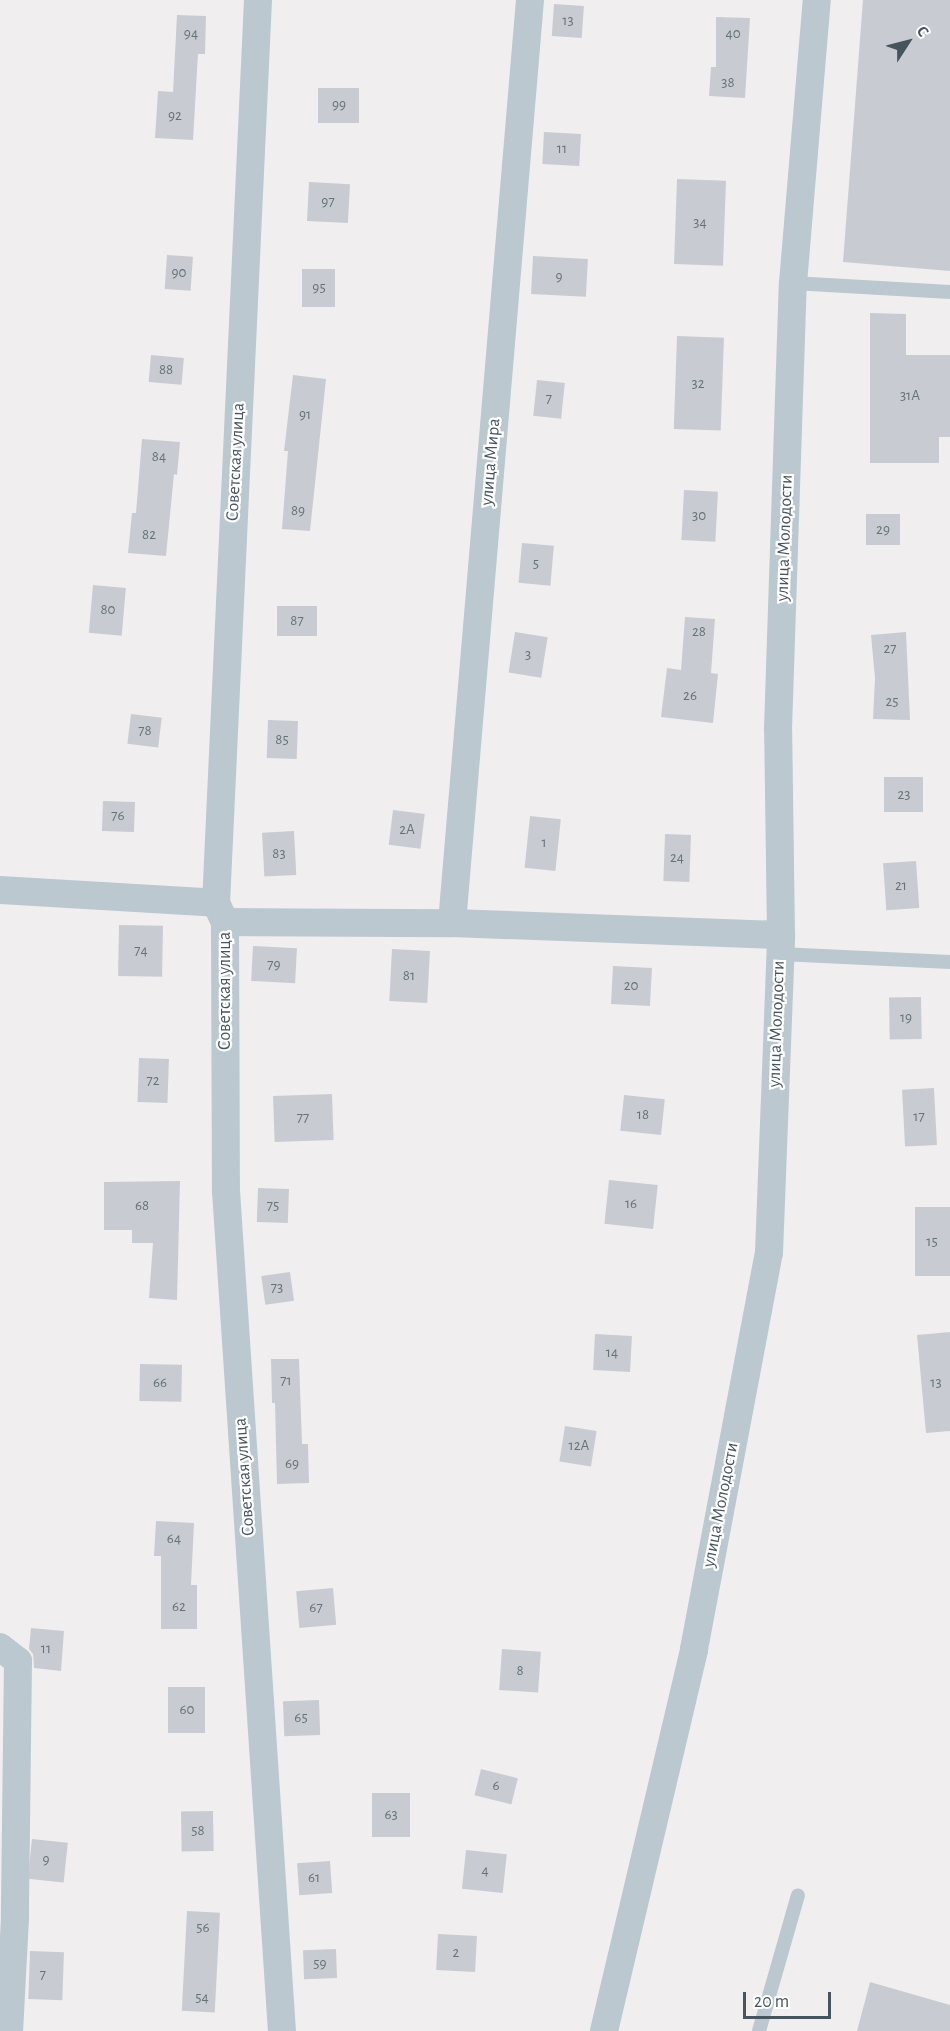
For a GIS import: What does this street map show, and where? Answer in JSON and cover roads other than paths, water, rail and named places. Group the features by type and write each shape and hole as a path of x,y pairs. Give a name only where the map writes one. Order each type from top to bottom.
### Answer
{"street":[{"name":"Советская улица","path":"258,0 220,912 226,1191 282,2031"},
{"name":"улица Мира","path":"452,923 530,0"},
{"name":"улица Молодости","path":"604,2031 694,1649 769,1253 780,944 778,729 793,283 817,0"},
{"path":"0,891 220,912"},
{"name":"Советская улица","path":"220,912 452,923 780,944"},
{"path":"0,1647 18,1660 15,1918 9,2031"}],"lane":[{"path":"793,283 950,292"},
{"path":"780,944 950,962"},
{"path":"759,2031 798,1895"}]}
